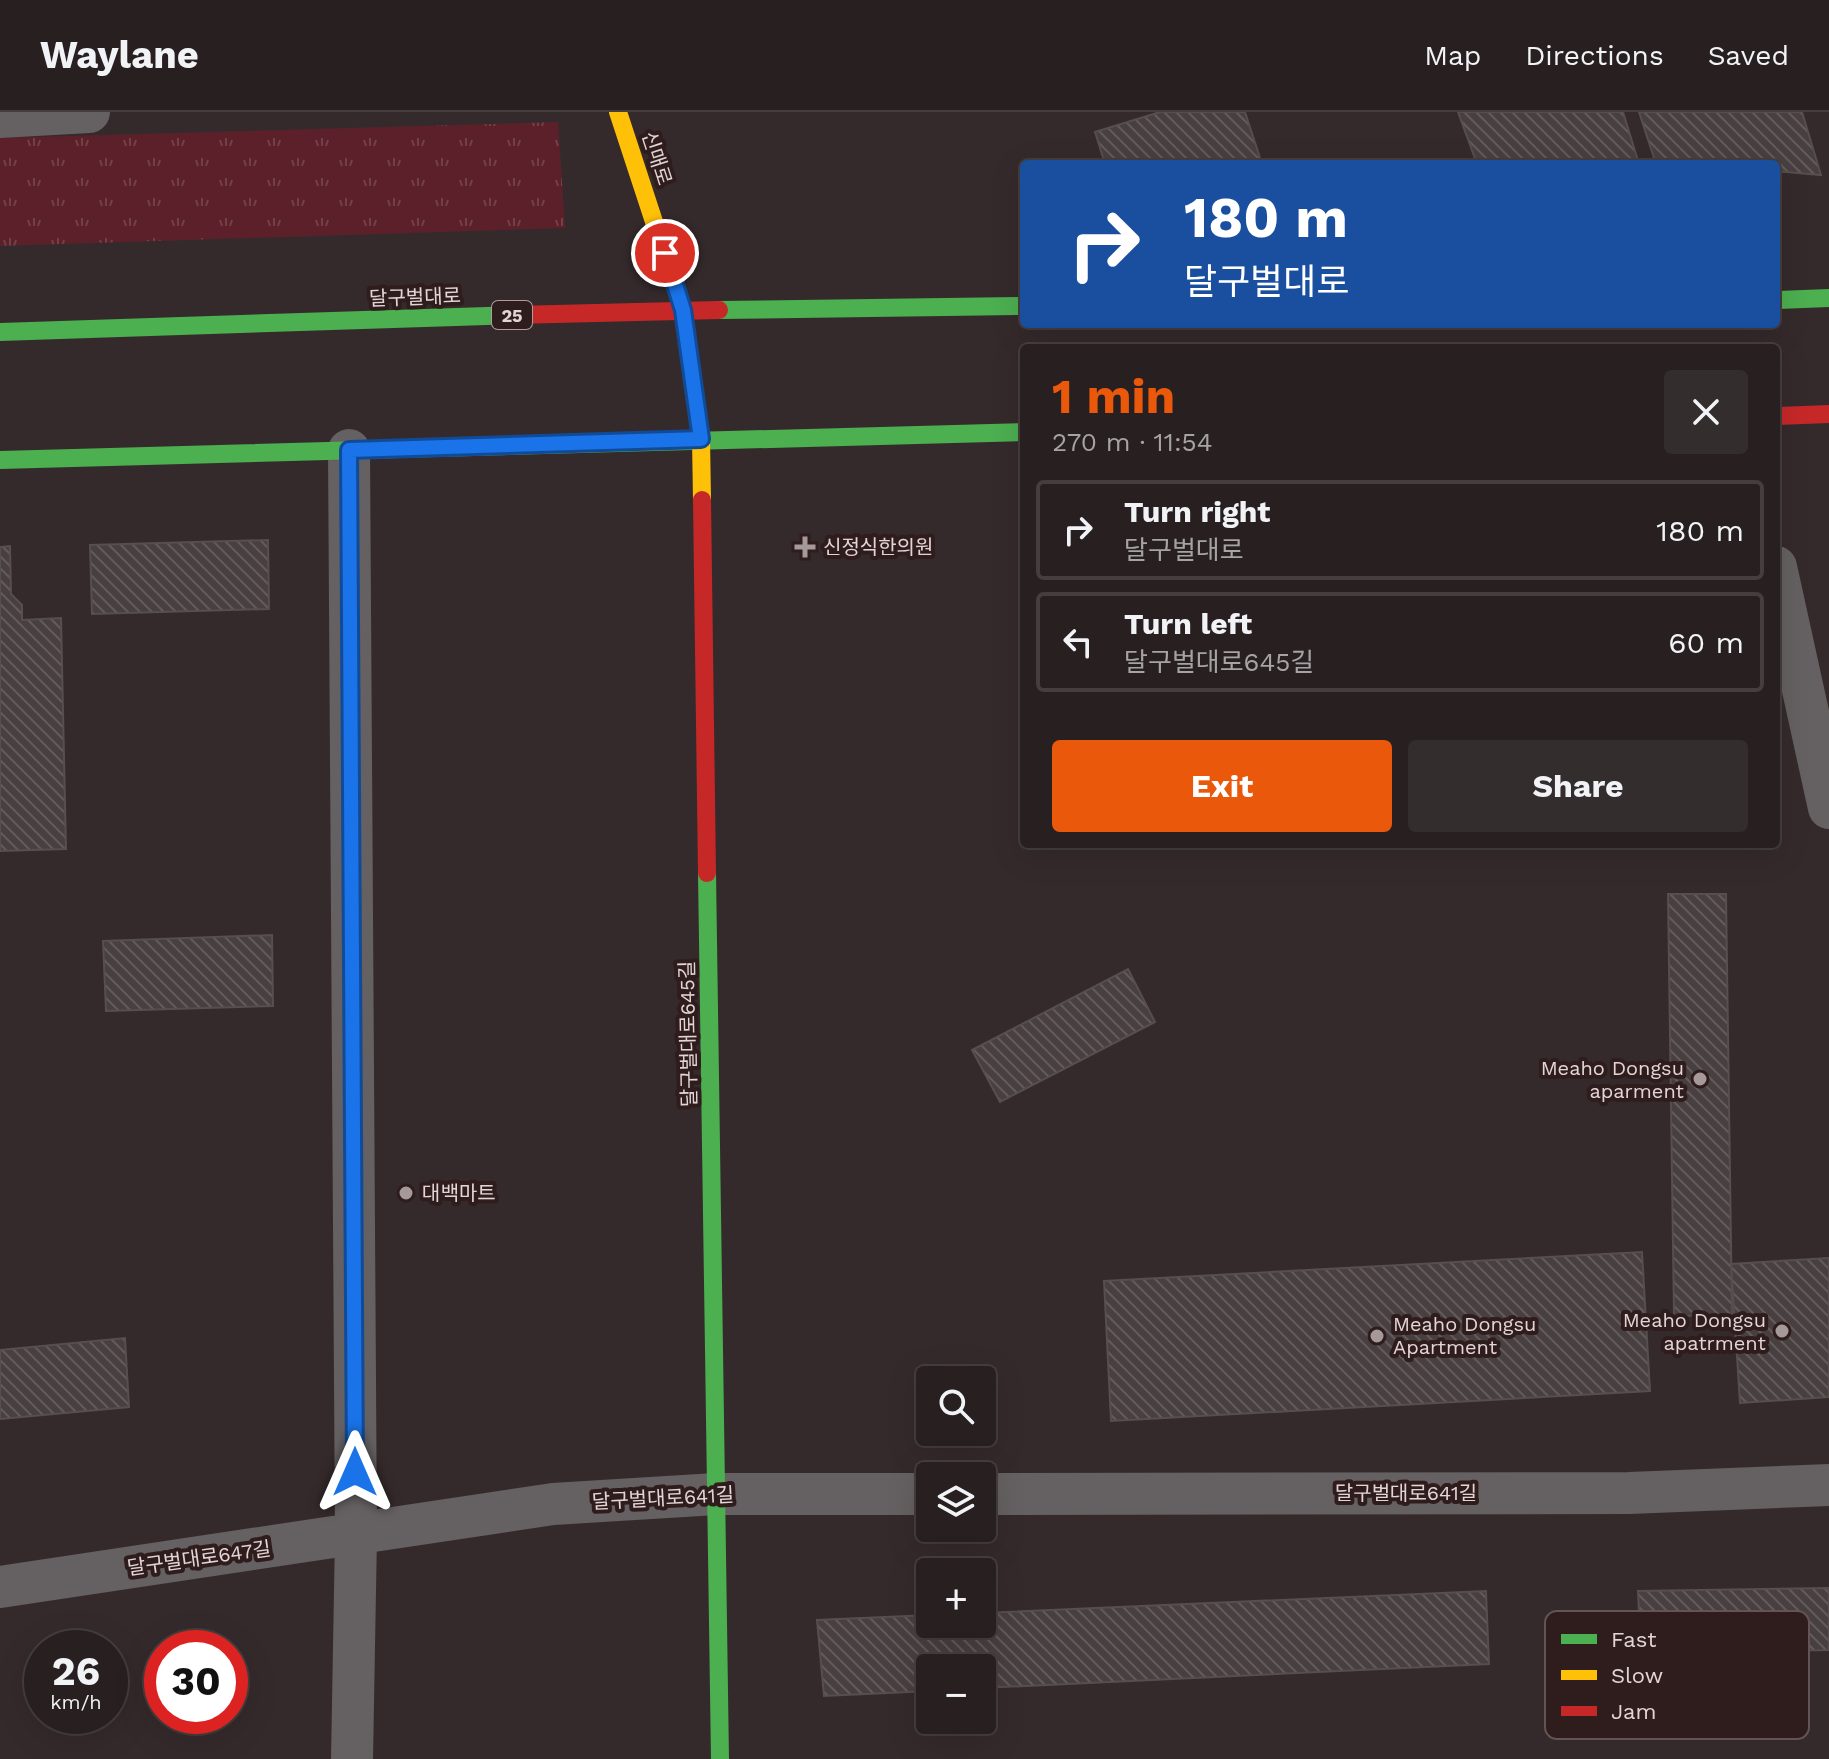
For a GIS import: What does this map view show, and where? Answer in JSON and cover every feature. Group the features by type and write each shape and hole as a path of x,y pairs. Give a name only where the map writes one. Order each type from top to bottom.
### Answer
{"main road":[{"name":"신매로","path":"618,112 683,310"},
{"path":"1780,300 1829,298"},
{"name":"달구벌대로","path":"0,332 683,310 1020,306"},
{"name":"달구벌대로645길","path":"683,310 701,439 720,1759"},
{"path":"1780,416 1829,414"},
{"path":"0,460 1020,432"}],"street":[{"path":"0,117 89,112"},
{"path":"349,450 356,1535 352,1759"},
{"path":"1780,585 1829,808"},
{"name":"달구벌대로641길","path":"996,1494 1613,1493 1829,1485"},
{"name":"달구벌대로641길","path":"398,1529 553,1504 716,1494 916,1494"},
{"name":"달구벌대로647길","path":"0,1587 398,1529"}],"green space":[{"path":"558,122 565,228 0,246 0,138"}],"building":[{"path":"1160,112 1245,112 1261,160 1104,160 1095,132"},
{"path":"1458,112 1623,112 1638,160 1476,160"},
{"path":"1639,112 1802,112 1821,175 1780,171 1780,160 1655,160"},
{"path":"268,540 269,609 92,614 90,545"},
{"path":"10,546 11,594 22,605 22,620 61,618 66,849 0,851 0,547"},
{"name":"Meaho Dongsu aparment","path":"1668,894 1726,894 1732,1315 1674,1316"},
{"path":"272,935 273,1006 106,1011 103,941"},
{"path":"1128,969 1155,1022 1000,1102 972,1050"},
{"name":"Meaho Dongsu Apartment","path":"1642,1252 1650,1391 1111,1421 1104,1281"},
{"name":"Meaho Dongsu apatrment","path":"1829,1258 1829,1397 1740,1403 1731,1264"},
{"path":"125,1338 129,1407 0,1419 0,1350"},
{"path":"1829,1588 1829,1650 1809,1650 1809,1611 1639,1611 1638,1591"},
{"path":"1486,1591 1489,1664 996,1687 996,1654 916,1654 916,1692 824,1696 817,1620 916,1616 916,1638 996,1638 996,1612"}],"traffic: fast":[{"path":"1780,300 1829,298"},
{"path":"719,310 1020,306"},
{"path":"0,332 514,315"},
{"path":"0,460 1020,432"},
{"path":"707,873 720,1759"}],"traffic: slow":[{"path":"618,112 683,310 701,439 702,500"}],"traffic: jam":[{"path":"514,315 719,310"},
{"path":"1780,416 1829,414"},
{"path":"702,500 707,873"}],"place":[{"name":"신정식한의원","path":"805,547"},
{"name":"Meaho Dongsu aparment","path":"1700,1079"},
{"name":"대백마트","path":"406,1193"},
{"name":"Meaho Dongsu apatrment","path":"1782,1331"},
{"name":"Meaho Dongsu Apartment","path":"1377,1336"}],"route":[{"path":"355,1472 349,450 701,439 683,310 665,253"}]}
